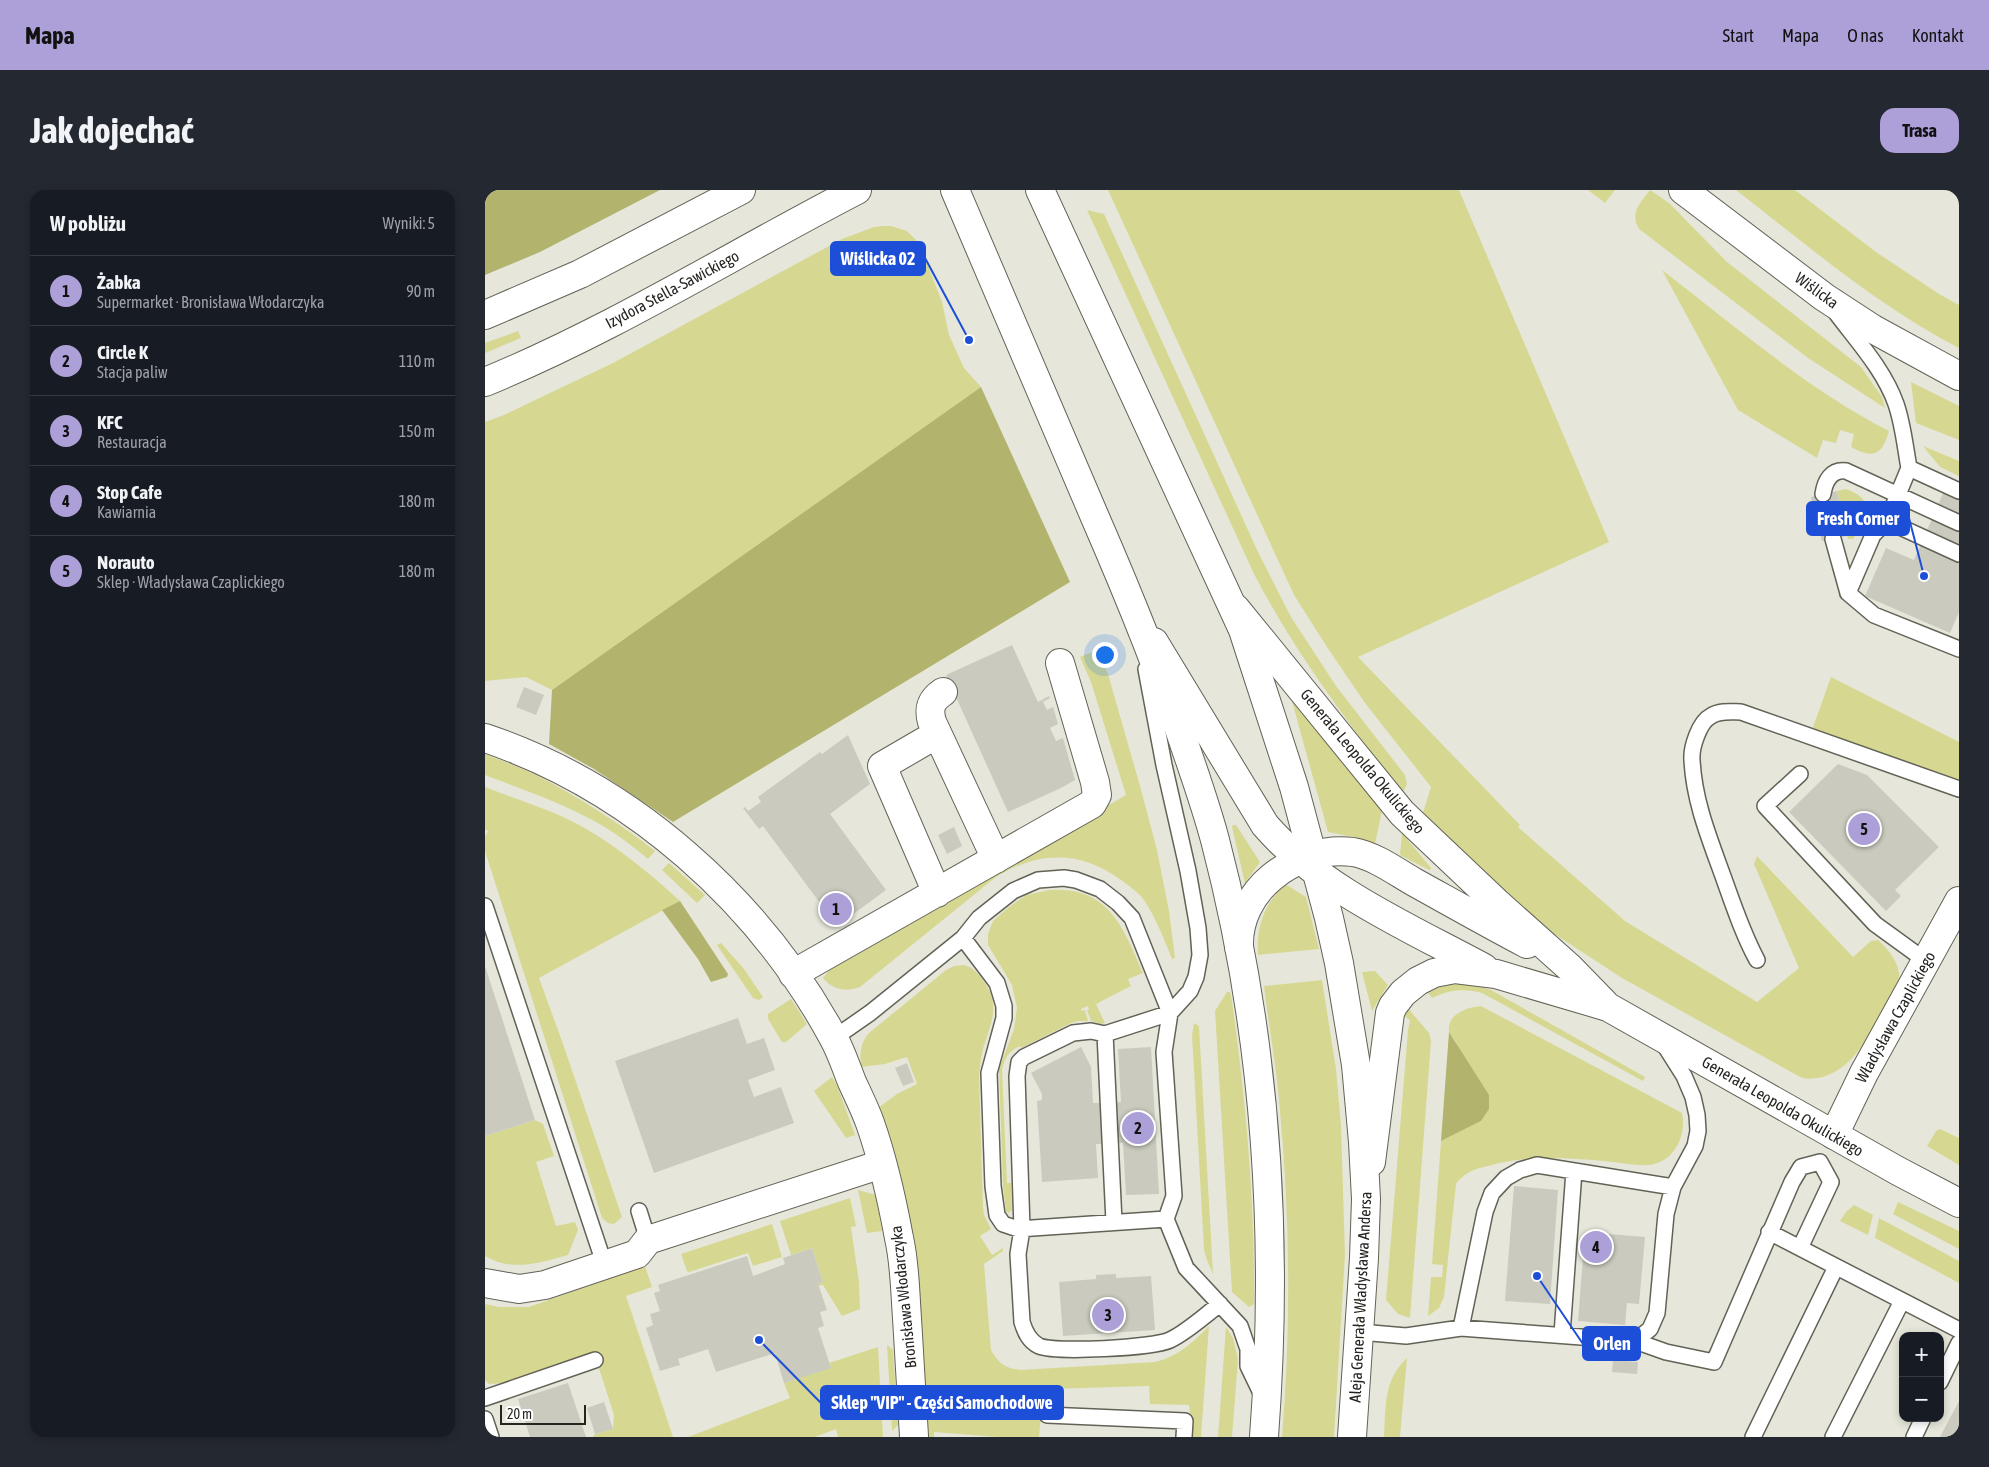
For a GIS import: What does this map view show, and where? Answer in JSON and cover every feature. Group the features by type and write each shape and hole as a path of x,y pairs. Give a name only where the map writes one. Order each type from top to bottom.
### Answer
{"main road":[{"path":"485,315 580,274 741,190"},
{"name":"Izydora Stella-Sawickiego","path":"485,382 517,369 619,319 857,190"},
{"path":"955,190 1135,610 1206,809 1221,864 1239,954 1255,1054 1268,1191 1271,1269 1267,1403 1264,1437"},
{"path":"1040,190 1233,605"},
{"name":"Wiślicka","path":"1683,190 1824,296 1873,329 1959,376"},
{"name":"Generała Leopolda Okulickiego","path":"1233,605 1402,813 1496,902 1570,968 1608,1006 1657,1035 1827,1148 1959,1203"},
{"name":"Aleja Generała Władysława Andersa","path":"1233,605 1260,680 1309,855 1339,963 1351,1029 1361,1113 1366,1198 1360,1332 1352,1437"},
{"name":"Generała Leopolda Okulickiego","path":"1135,610 1265,824 1283,845 1309,855 1386,915 1495,974"},
{"path":"793,974 1087,808 1095,800 1097,790 1095,782 1060,663"},
{"path":"943,692 931,704 929,710 932,722 996,859"},
{"name":"Bronisława Włodarczyka","path":"485,738 506,745 574,777 638,817 672,843 719,884 762,932 793,974 834,1038 870,1122 900,1240 905,1284 914,1437"},
{"path":"925,741 882,766 937,893"},
{"name":"Generała Leopolda Okulickiego","path":"1239,954 1240,930 1250,903 1266,881 1281,870 1309,855 1353,852 1371,858 1570,968"},
{"name":"Władysława Czaplickiego","path":"1827,1148 1864,1073 1959,901"},
{"name":"Generała Leopolda Okulickiego","path":"1366,1198 1390,1014 1393,1006 1403,993 1418,981 1443,970 1467,969 1495,974 1608,1006"},
{"path":"485,1283 519,1289 545,1285 637,1254 648,1240 882,1164"}],"lane":[{"path":"1824,296 1883,377 1898,411 1909,468 1887,521 1873,535 1848,593"},
{"path":"1909,468 1959,491"},
{"path":"1823,494 1827,480 1833,474 1842,470 1959,523"},
{"path":"1887,521 1959,554"},
{"path":"1833,539 1848,593 1874,614 1959,648"},
{"path":"1135,610 1164,765 1188,871 1200,945 1196,977 1190,991 1170,1012 1105,1034 1082,1031 1024,1057 1019,1062 1017,1076 1022,1229 1018,1254 1022,1322 1030,1340 1049,1349 1153,1345 1171,1340 1220,1304"},
{"path":"1757,960 1744,936 1703,821 1697,793 1691,758 1698,733 1711,716 1726,712 1741,712 1959,789"},
{"path":"1799,774 1765,806 1875,924 1926,961"},
{"path":"834,1038 870,1012 963,938 979,918 1006,895 1022,886 1038,880 1052,878 1070,879 1089,884 1110,896 1132,918 1170,1012 1164,1052 1174,1196 1166,1219 1187,1268 1240,1326 1248,1349 1248,1366 1267,1403"},
{"path":"485,906 605,1266"},
{"path":"963,938 993,978 1001,993 1004,1006 1004,1018 989,1073 993,1186 997,1215 1008,1226 1022,1229 1166,1219"},
{"path":"1105,1034 1114,1222"},
{"path":"1635,1341 1649,1329 1657,1313 1666,1214 1673,1187 1695,1146 1697,1115 1693,1097 1673,1056 1657,1035"},
{"path":"1360,1332 1406,1336 1461,1328 1562,1334 1635,1341 1666,1352 1714,1362 1769,1232 1801,1166 1827,1148 1831,1182 1800,1248"},
{"path":"1461,1328 1485,1212 1492,1193 1506,1178 1520,1170 1537,1166 1673,1187"},
{"path":"1562,1334 1574,1172"},
{"path":"639,1211 648,1240"},
{"path":"1769,1232 1959,1330"},
{"path":"1753,1437 1836,1266"},
{"path":"1833,1437 1902,1301"},
{"path":"1942,1377 1959,1343"},
{"path":"485,1398 595,1360"},
{"path":"1047,1415 1185,1422 1184,1437"},
{"path":"485,1419 491,1437"},
{"path":"1914,1437 1921,1422"}],"green space":[{"path":"492,190 660,190 540,252 485,275 485,195"},
{"path":"1108,190 1459,190 1609,542 1358,657 1520,825 1518,827 1625,921 1757,1002 1799,968 1754,864 1757,856 1853,957 1871,941 1878,940 1893,957 1898,968 1899,979 1873,1029 1863,1045 1850,1060 1836,1071 1820,1078 1802,1078 1622,978 1553,933 1521,909 1422,816 1431,787 1365,703 1294,595"},
{"path":"1588,190 1615,190 1605,203"},
{"path":"1650,190 1669,203 1727,262 1861,367 1882,397 1885,408 1808,358 1639,229 1635,218 1637,208"},
{"path":"1736,190 1795,190 1876,252 1959,305 1959,348 1872,294 1817,254"},
{"path":"1087,210 1104,214 1258,552 1291,617 1336,686 1405,775 1407,784 1403,793 1323,687 1287,632 1254,574"},
{"path":"891,226 907,231 919,243 942,302 949,335 964,368 981,387 552,690 526,677 485,681 485,422 504,415 613,363 842,239 874,227"},
{"path":"1662,270 1800,376 1829,396 1889,431 1880,450 1871,454 1851,447 1854,434 1840,430 1836,443 1823,440 1817,458 1738,410"},
{"path":"518,331 521,338 485,353 485,343"},
{"path":"1911,382 1959,406 1959,440 1916,423"},
{"path":"981,387 1070,582 673,822 594,769 549,744 552,690"},
{"path":"1923,446 1959,461 1959,476 1940,467"},
{"path":"1846,489 1862,498 1866,505 1866,514 1859,511 1851,530 1857,533 1853,539 1848,539 1837,491"},
{"path":"1097,650 1108,674 1157,850 1169,911 1175,958 1172,959 1144,900 1121,880 1106,870 1090,863 1075,859 1044,859 1012,868 996,877 860,987 844,990 827,982 823,978 832,967 1126,795 1091,682 1080,657"},
{"path":"1831,677 1959,742 1959,781 1812,730"},
{"path":"1292,693 1321,736 1382,811 1375,844 1358,838 1328,832 1290,694"},
{"path":"485,754 519,767 569,793 613,820 655,851 648,859 614,833 584,815 485,775"},
{"path":"485,787 561,816 593,833 638,865 680,901 539,978 622,1217 614,1224 608,1223 602,1218 485,851 485,837 488,831 485,829"},
{"path":"1236,825 1260,862 1245,883 1232,827"},
{"path":"1402,833 1431,869 1429,870 1400,855"},
{"path":"669,863 705,895 697,903 662,870"},
{"path":"1285,884 1306,897 1319,949 1258,955 1258,935 1263,916 1272,900"},
{"path":"1049,890 1069,891 1086,895 1100,902 1120,925 1143,973 1128,979 1131,986 1096,1004 1105,1023 1101,1024 1091,1021 1087,1010 1089,1009 1088,1006 1081,1009 1082,1011 1085,1010 1088,1021 1071,1023 1021,1048 1020,1046 1010,1052 1006,1058 1002,1069 1007,1183 1011,1183 1012,1210 1009,1213 1006,1211 1003,1186 999,1069 1014,1029 1017,1008 1012,985 988,945 988,934 993,921 1010,906 1027,895"},
{"path":"680,901 728,974 727,977 711,982 698,959 662,910"},
{"path":"721,943 744,969 763,997 759,1000 753,998 717,945"},
{"path":"964,965 974,970 982,979 992,997 993,1005 993,1014 983,1049 979,1076 983,1207 984,1215 991,1229 980,1236 992,1255 1003,1248 1003,1251 984,1264 991,1350 1003,1364 1020,1370 1155,1362 1178,1352 1209,1326 1201,1437 1193,1437 1189,1405 1150,1404 1149,1386 1050,1389 1048,1404 1042,1405 1039,1437 997,1437 934,1432 934,1437 926,1437 878,1108 897,1094 917,1084 907,1057 885,1064 861,1067 861,1053 862,1045 869,1033 946,970 954,966"},
{"path":"1375,971 1388,985 1372,1011 1362,972"},
{"path":"1322,980 1336,1069 1341,1125 1345,1255 1334,1437 1282,1437 1288,1315 1286,1192 1279,1095 1264,986"},
{"path":"1460,983 1476,985 1491,990 1645,1077 1643,1081 1482,993 1456,991 1432,998 1428,993 1444,985"},
{"path":"1227,992 1230,992 1232,1001 1249,1152 1254,1304 1249,1307 1232,1292 1215,1011"},
{"path":"791,999 807,1024 786,1042 782,1042 768,1019 768,1014"},
{"path":"1481,1006 1682,1113 1682,1130 1677,1146 1672,1153 1658,1163 1649,1165 1547,1158 1520,1160 1486,1166 1464,1176 1456,1184 1444,1297 1439,1308 1428,1316 1431,1277 1442,1277 1443,1265 1432,1264 1441,1141 1481,1121 1456,1042 1449,1032 1449,1026 1454,1016 1464,1010"},
{"path":"1407,1007 1429,1033 1431,1041 1410,1318 1398,1314 1386,1300 1410,1020 1403,1015"},
{"path":"1194,1023 1199,1026 1213,1274 1204,1250 1192,1035"},
{"path":"1449,1032 1489,1095 1489,1109 1481,1121 1441,1141"},
{"path":"832,1077 837,1085 855,1135 846,1138 814,1091"},
{"path":"535,1120 543,1124 554,1156 536,1162 556,1226 575,1222 578,1230 568,1255 536,1263 505,1264 485,1256 485,1136"},
{"path":"1940,1129 1959,1138 1959,1165 1927,1146 1936,1131"},
{"path":"858,1190 876,1195 882,1231 867,1233"},
{"path":"850,1198 856,1226 851,1227 859,1282 860,1309 842,1316 823,1285 818,1286 818,1284 823,1282 812,1248 791,1255 780,1221"},
{"path":"1898,1202 1959,1231 1959,1249 1893,1214"},
{"path":"1854,1205 1873,1215 1868,1235 1840,1221"},
{"path":"1879,1218 1959,1261 1959,1283 1875,1238"},
{"path":"772,1224 782,1257 753,1266 748,1253 689,1272 687,1271 681,1254"},
{"path":"645,1266 652,1287 626,1296 673,1437 593,1437 595,1434 613,1429 614,1415 594,1353 504,1383 489,1384 485,1380 485,1304 499,1307 529,1307"},
{"path":"1226,1327 1233,1338 1238,1359 1232,1437 1218,1437"},
{"path":"887,1345 893,1350 898,1425 892,1431"},
{"path":"878,1347 883,1437 838,1437 836,1429 815,1437 688,1437 790,1398 784,1383 831,1367 829,1363"},
{"path":"1407,1358 1400,1437 1384,1437 1387,1394 1399,1366"}],"building":[{"path":"1948,482 1959,487 1959,612 1950,633 1865,596 1886,548 1914,560"},
{"path":"1837,491 1847,536 1822,541 1811,497"},
{"path":"1012,645 1038,702 1049,696 1050,698 1043,702 1047,710 1053,707 1058,724 1050,728 1056,741 1063,738 1075,780 1008,812 946,675"},
{"path":"524,687 544,695 536,715 516,707"},
{"path":"848,735 870,784 830,814 886,890 837,926 763,826 759,829 743,808 745,807 748,811 761,802 758,797 820,752 822,754"},
{"path":"1838,764 1867,775 1939,847 1895,890 1901,896 1886,911 1789,812"},
{"path":"954,827 962,846 947,854 938,835"},
{"path":"485,966 535,1120 485,1136"},
{"path":"738,1018 747,1044 764,1038 775,1070 748,1080 754,1097 781,1087 794,1123 654,1173 615,1061"},
{"path":"1081,1047 1091,1067 1093,1103 1121,1102 1118,1049 1151,1047 1159,1194 1126,1195 1123,1143 1096,1144 1098,1178 1042,1182 1037,1101 1042,1100 1042,1094 1031,1073"},
{"path":"907,1063 914,1082 903,1086 895,1068"},
{"path":"1514,1186 1558,1190 1550,1304 1505,1301"},
{"path":"1585,1232 1645,1237 1639,1304 1627,1303 1625,1325 1578,1321"},
{"path":"812,1248 823,1282 818,1284 827,1310 820,1312 824,1326 818,1328 831,1368 784,1383 775,1353 716,1372 708,1349 678,1359 680,1365 660,1371 646,1328 653,1325 650,1314 660,1311 654,1293 660,1291 658,1285 747,1256 753,1276 785,1264 783,1258"},
{"path":"1116,1274 1116,1278 1151,1276 1155,1330 1063,1336 1059,1282 1096,1279 1096,1275"},
{"path":"1613,1360 1638,1362 1637,1374 1612,1372"},
{"path":"568,1383 586,1437 530,1437 518,1399"},
{"path":"1959,1401 1959,1437 1940,1437"},
{"path":"604,1402 613,1429 595,1434 587,1408"}],"place":[{"name":"Wiślicka 02","path":"969,340"},
{"name":"Fresh Corner","path":"1924,576"},
{"name":"Norauto","path":"1864,829"},
{"name":"Żabka","path":"836,909"},
{"name":"Circle K","path":"1138,1128"},
{"name":"Stop Cafe","path":"1596,1247"},
{"name":"Orlen","path":"1537,1276"},
{"name":"KFC","path":"1108,1315"},
{"name":"Sklep \"VIP\" - Części Samochodowe","path":"759,1340"}]}
